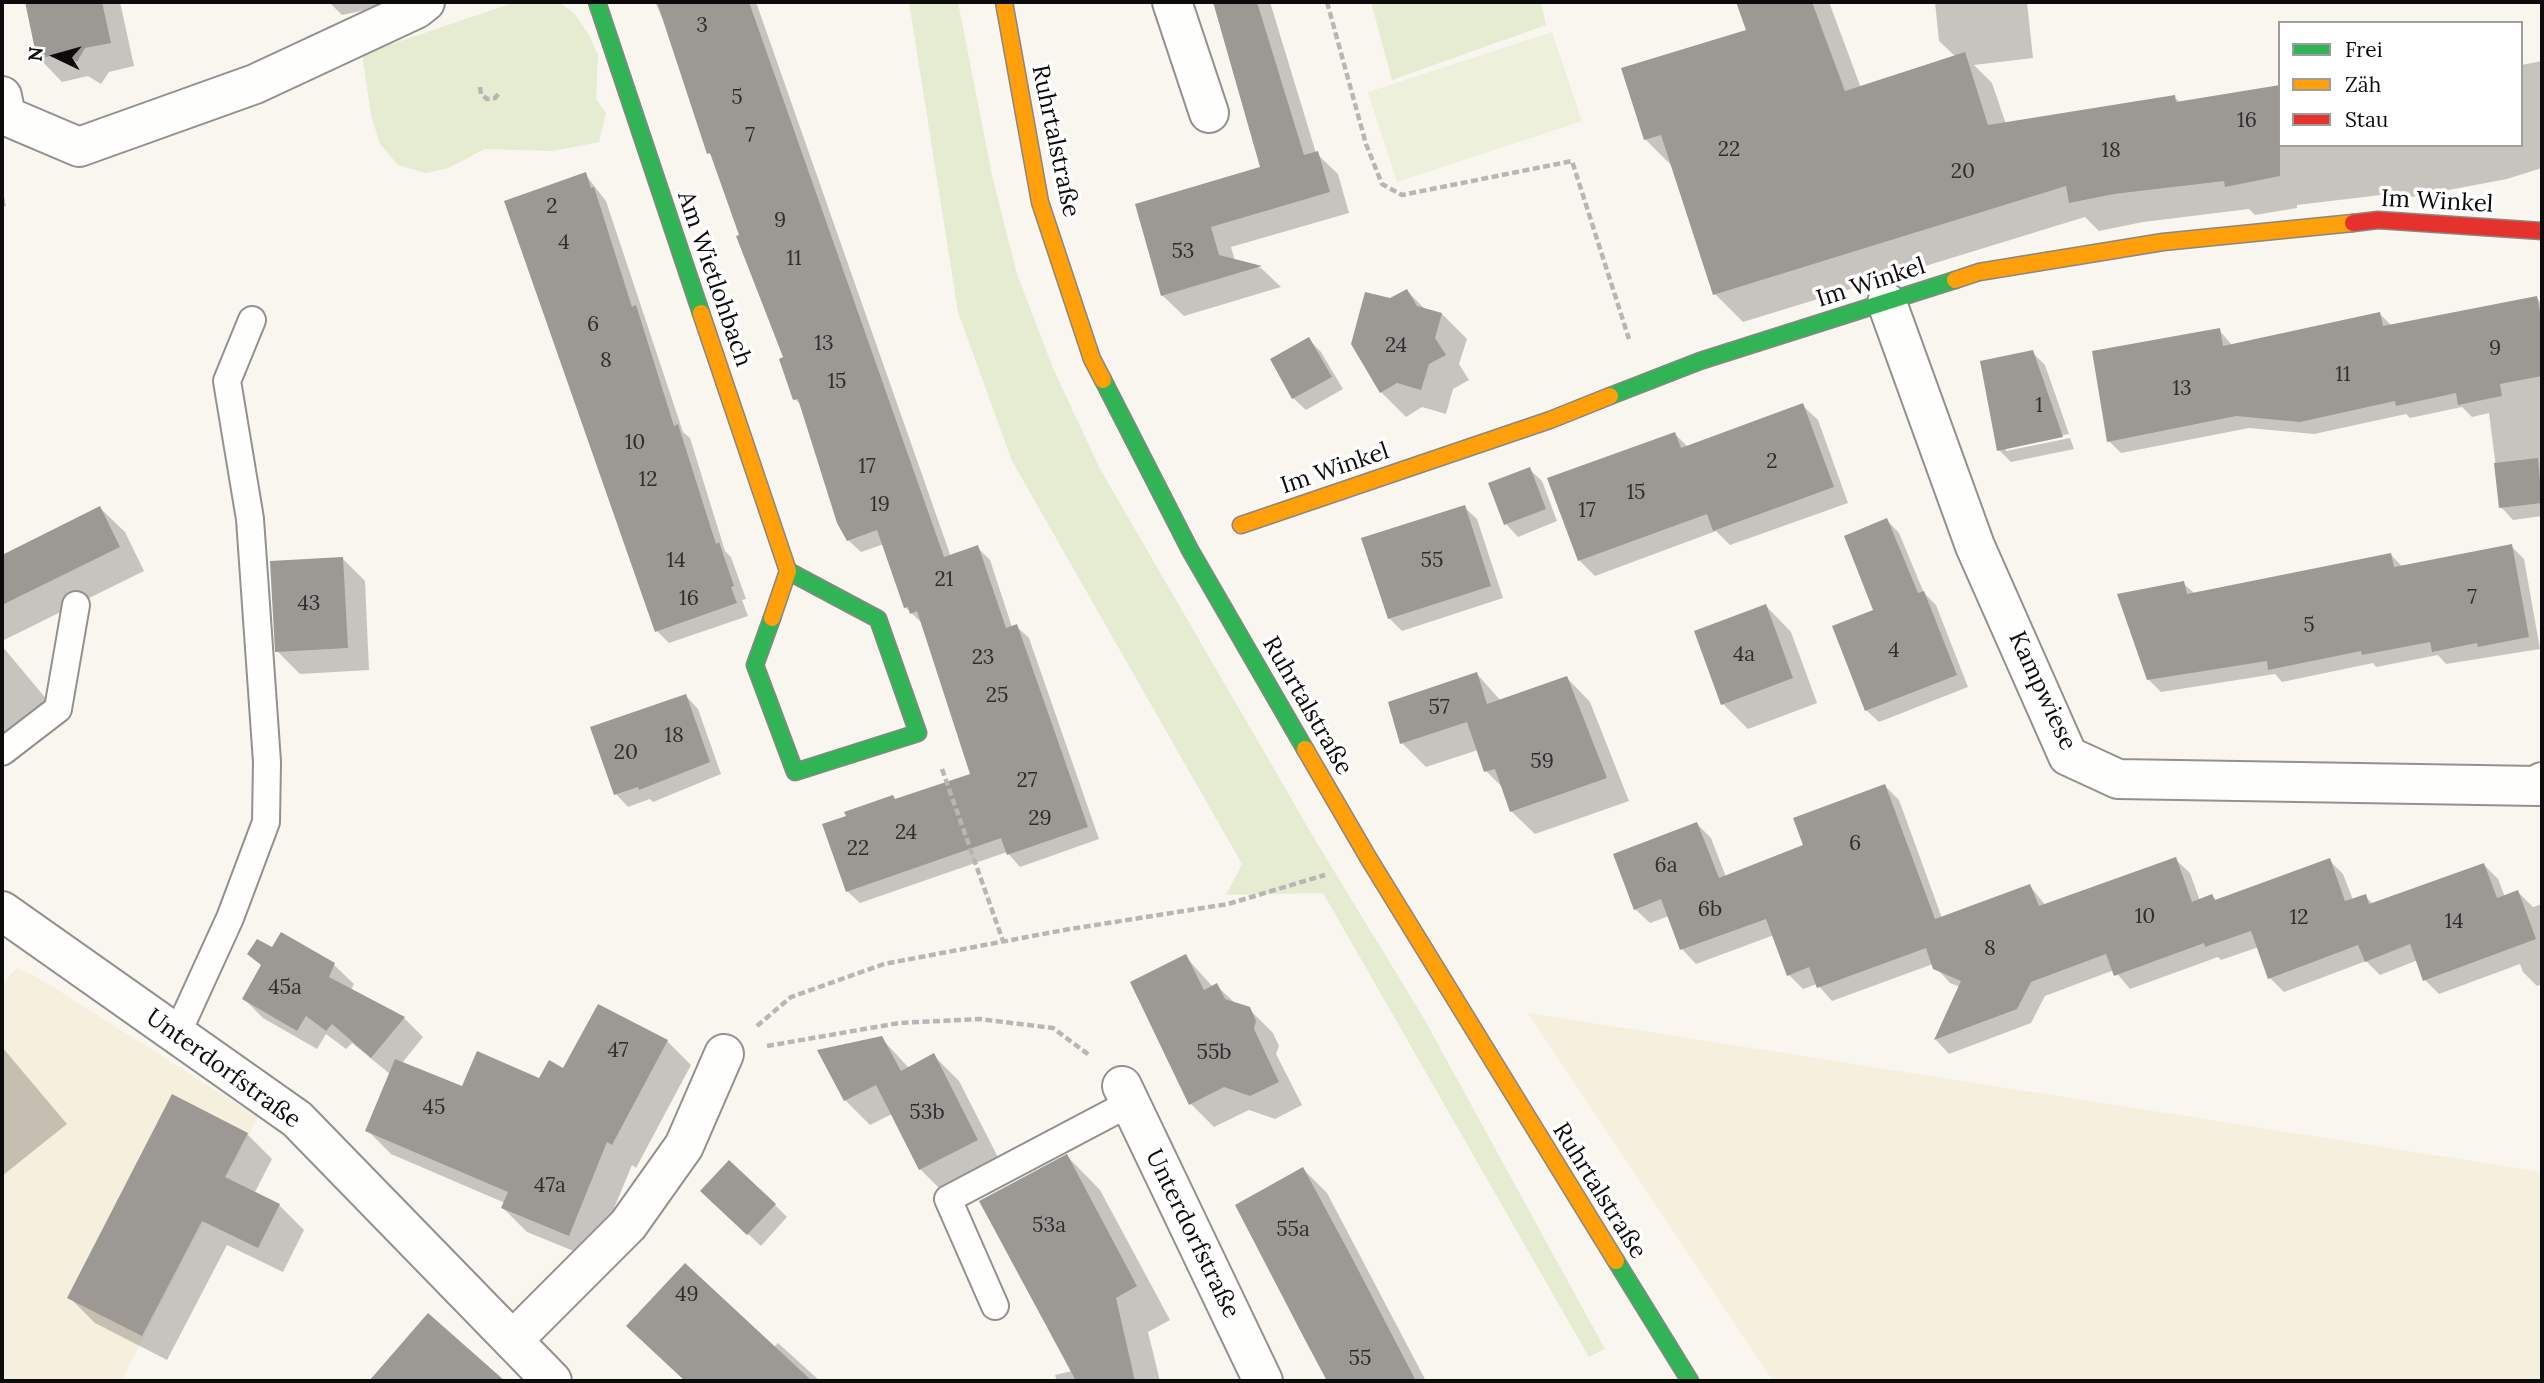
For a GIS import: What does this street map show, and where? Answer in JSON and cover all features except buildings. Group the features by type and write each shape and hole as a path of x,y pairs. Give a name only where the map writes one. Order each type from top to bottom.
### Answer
{"street":[{"path":"2,96 6,116 79,147 255,84 416,9 425,2"},
{"name":"Am Wietlohbach","path":"597,2 788,571"},
{"name":"Ruhrtalstraße","path":"1004,2 1040,202 1092,359 1190,550 1369,859 1690,1381"},
{"path":"1172,2 1209,113"},
{"name":"Im Winkel","path":"1241,525 1550,420 1700,361 1979,272 2163,242 2378,220 2542,231"},
{"name":"Kampwiese","path":"1888,303 1975,546 2068,756 2118,779 2541,785"},
{"path":"788,571 878,619 918,733 795,772 755,665 788,571"},
{"name":"Unterdorfstraße","path":"2,911 297,1119 552,1381"},
{"path":"513,1340 628,1225 684,1146 724,1054"},
{"name":"Unterdorfstraße","path":"1126,1094 1263,1381"}],"lane":[{"path":"177,1034 230,918 266,822 267,762 250,519 227,381 252,320"},
{"path":"2,752 58,709 76,605"},
{"path":"995,1306 948,1199 1126,1094"}],"path":[{"path":"1327,2 1366,144 1382,184 1402,195 1572,161 1643,383"},
{"path":"480,86 481,94 487,99 495,98 499,92"},
{"path":"918,733 945,773 1003,941"},
{"path":"724,1054 791,997 884,964 1003,941 1228,904 1305,883 1369,859"},
{"path":"724,1054 899,1023 979,1019 1053,1028 1126,1094"}],"shaded area":[{"path":"17,968 37,977 258,1117 121,1381 2,1381 2,984"},
{"path":"1528,1013 2542,1172 2542,1381 1773,1381"}],"green space":[{"path":"516,2 559,2 574,13 589,35 598,55 596,99 606,113 599,142 553,151 485,149 448,168 426,173 398,165 380,144 371,115 362,54"},
{"path":"909,2 958,2 992,175 1017,274 1053,368 1100,469 1317,843 1423,1017 1605,1349 1589,1357 1323,893 1226,895 1242,864 1012,461 958,312"},
{"path":"1371,2 1541,2 1546,25 1392,80"},
{"path":"1552,32 1582,121 1397,182 1368,92"}],"traffic: fast":[{"path":"597,2 701,313"},
{"path":"1610,396 1700,361 1955,280"},
{"path":"1103,380 1190,550 1305,749"},
{"path":"772,618 755,665 795,772 918,733 878,619 788,571"},
{"path":"1616,1261 1690,1381"}],"traffic: slow":[{"path":"1004,2 1040,202 1092,359 1103,380"},
{"path":"1955,280 1979,272 2163,242 2353,223"},
{"path":"701,313 788,571 772,618"},
{"path":"1241,525 1550,420 1610,396"},
{"path":"1305,749 1369,859 1616,1261"}],"traffic: jam":[{"path":"2353,223 2378,220 2542,231"}]}
